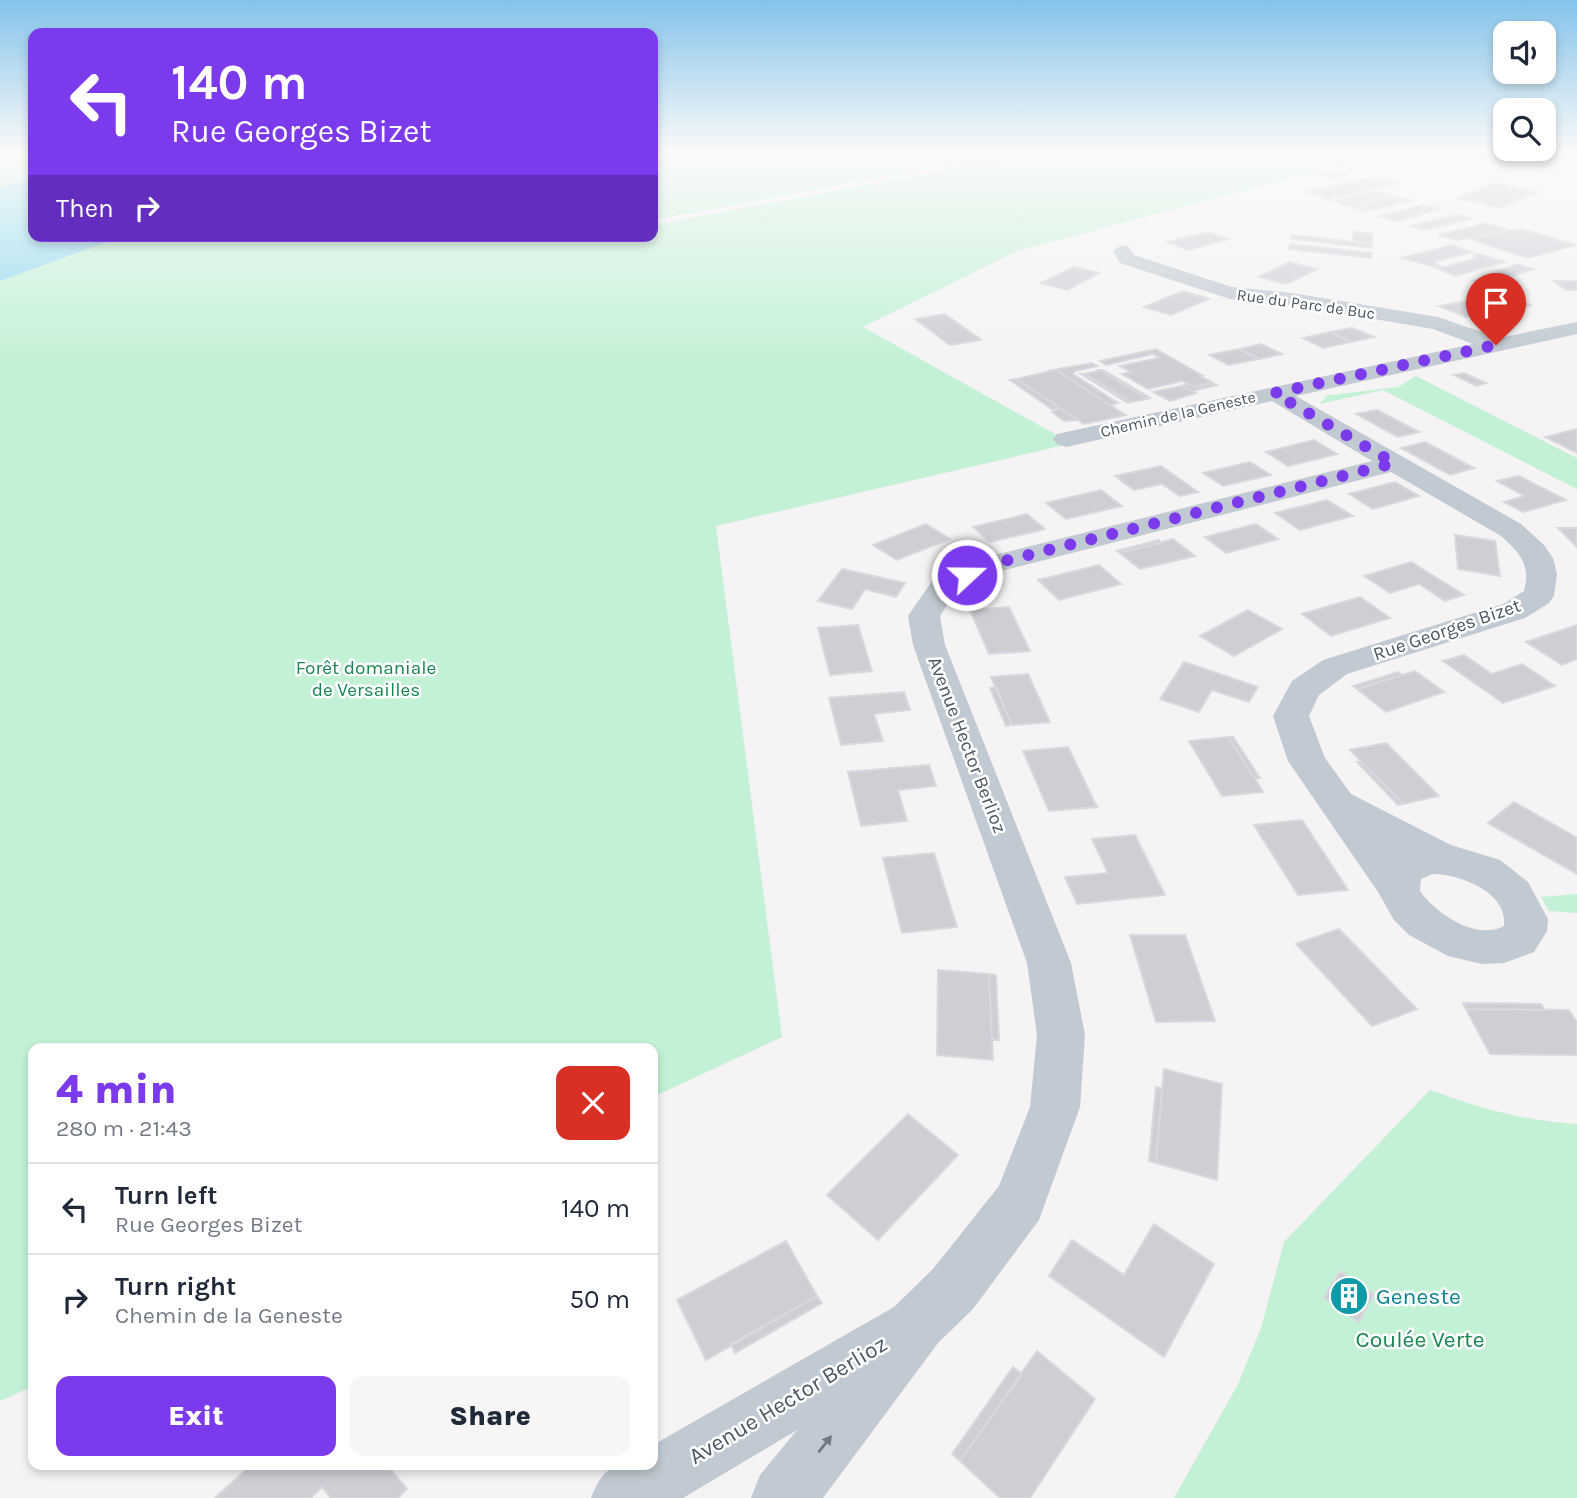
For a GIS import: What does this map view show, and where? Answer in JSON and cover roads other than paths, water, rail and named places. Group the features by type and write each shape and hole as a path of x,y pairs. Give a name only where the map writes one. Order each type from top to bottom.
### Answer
{"street":[{"name":"Rue du Parc de Buc","path":"1122,251 1127,259 1230,293 1292,299 1438,323 1496,345"},
{"name":"Chemin de la Geneste","path":"1066,439 1577,328"},
{"name":"Rue Georges Bizet","path":"1274,393 1511,530 1536,551 1544,576 1538,596 1514,611 1335,667 1304,689 1291,716 1307,761 1398,889 1415,918 1432,931 1474,947 1494,948 1511,944 1523,935 1528,924 1524,905 1517,895 1484,870 1444,859 1399,838 1336,800"},
{"name":"Avenue Hector Berlioz","path":"783,1498 918,1323 953,1289 1020,1202 1055,1107 1061,1035 1049,963 929,645 924,616 945,585 989,565 1394,463"},
{"name":"Rue Georges Bizet","path":"1398,889 1399,878 1405,869 1415,862 1444,859"},
{"name":"Avenue Hector Berlioz","path":"623,1498 918,1323"}],"water":[{"path":"0,221 28,221 28,242 107,242 0,281"}],"place":[{"name":"Geneste","path":"1349,1296"}],"park label":[{"name":"Forêt domaniale de Versailles","path":"366,679"},
{"name":"Coulée Verte","path":"1420,1339"}]}
